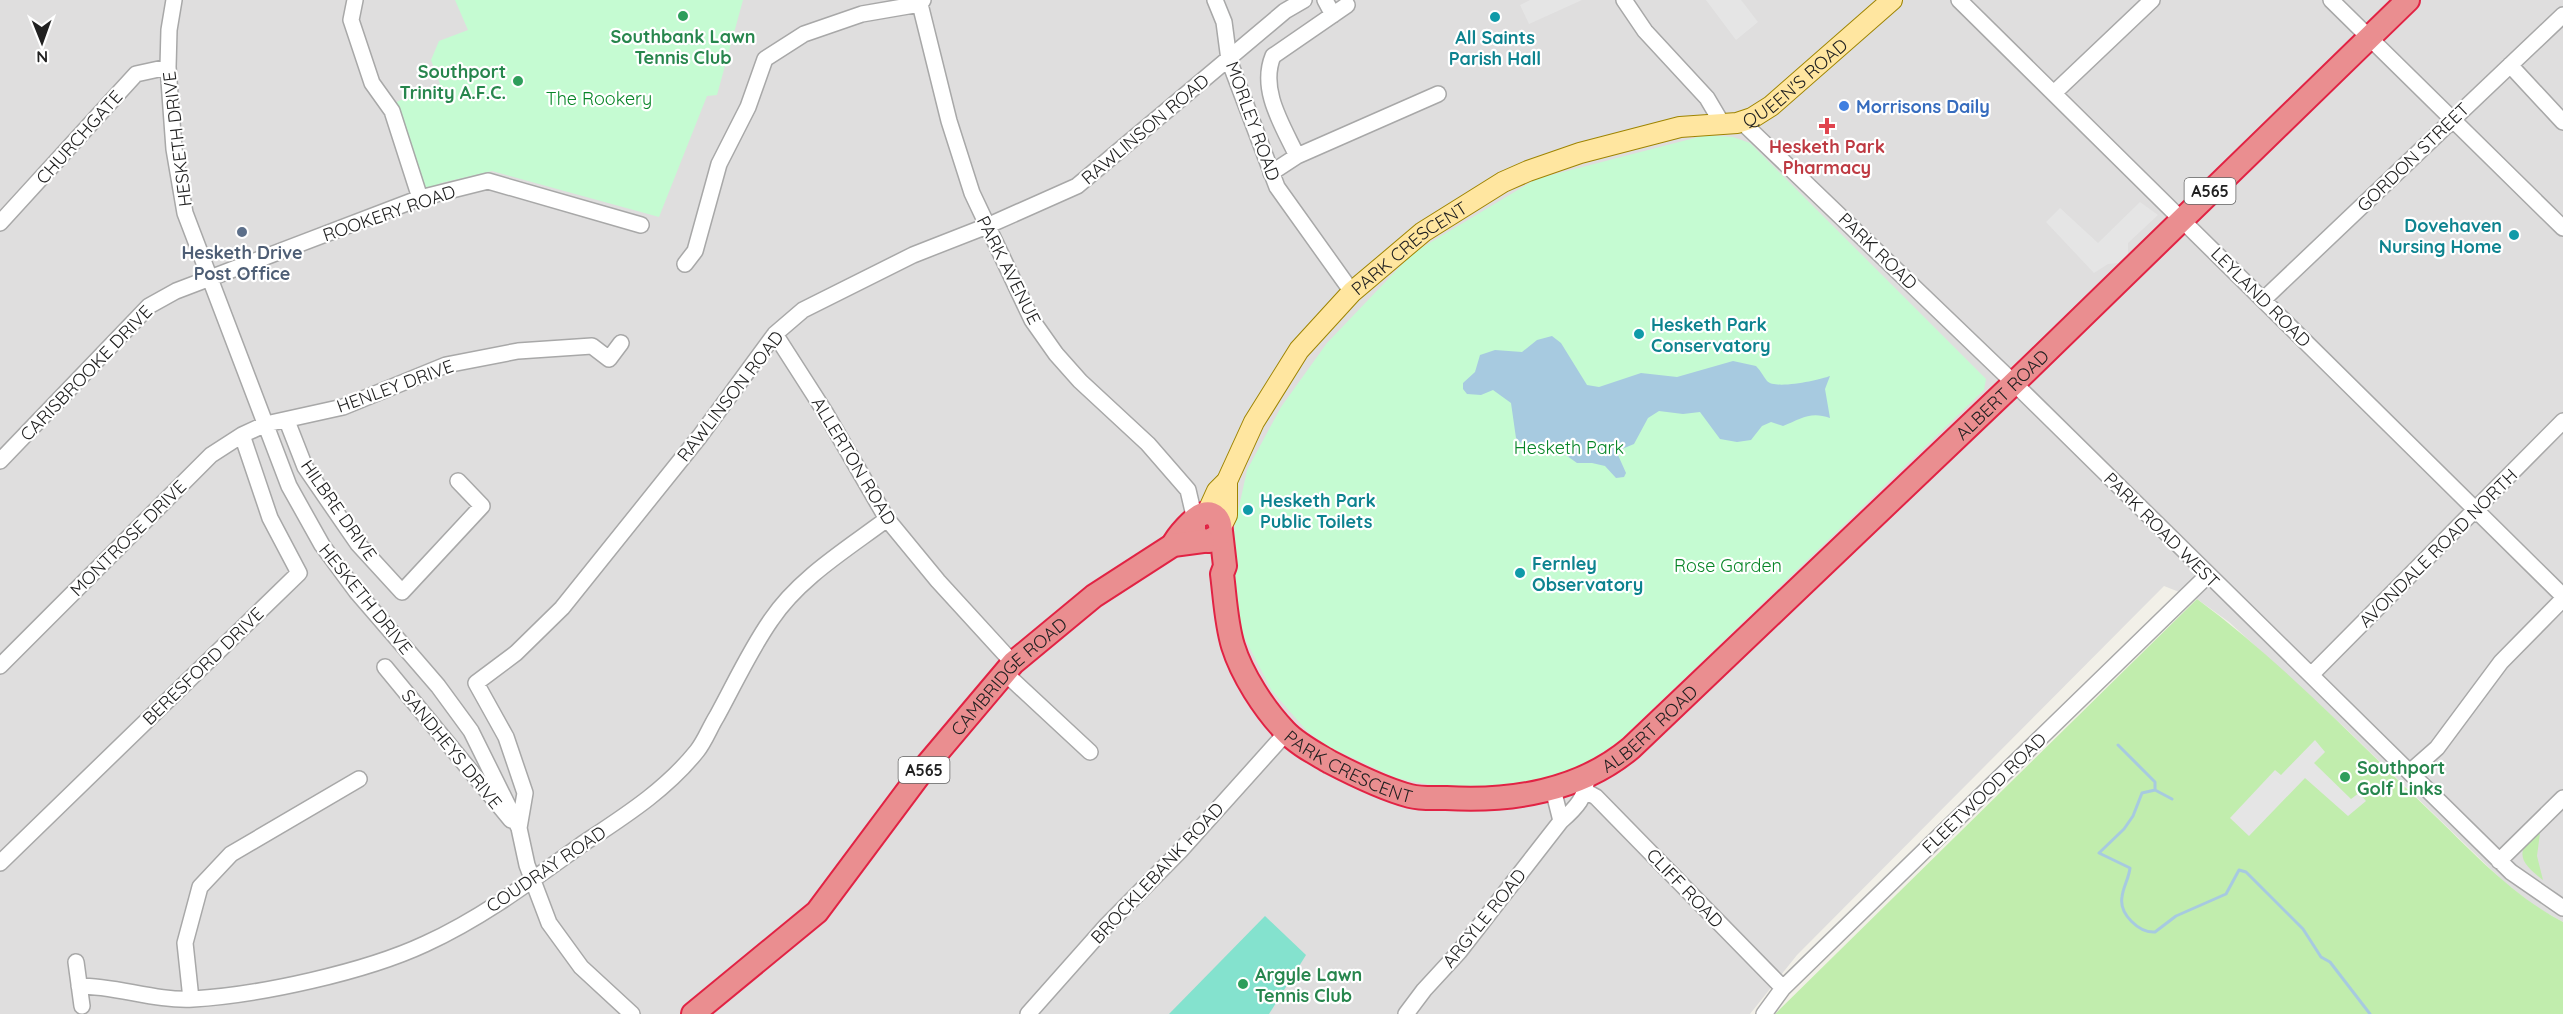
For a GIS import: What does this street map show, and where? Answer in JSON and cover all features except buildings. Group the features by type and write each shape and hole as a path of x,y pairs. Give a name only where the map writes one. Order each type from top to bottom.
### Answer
{"highway":[{"name":"ALBERT ROAD","path":"1585,784 1631,748 2014,383 2408,0"},
{"name":"PARK CRESCENT","path":"1207,526 1225,566 1222,574 1233,646 1250,681 1286,733 1340,767 1411,796 1464,799 1509,797 1585,784"},
{"name":"CAMBRIDGE ROAD","path":"693,1014 817,912 926,766 1009,669 1094,596 1207,526"}],"main road":[{"name":"QUEEN'S ROAD","path":"1680,128 1732,123 1752,118 1771,106 1892,0"},
{"name":"PARK CRESCENT","path":"1207,526 1217,491 1227,481 1254,422 1299,350 1352,292 1422,232 1503,182 1580,153 1680,128"}],"street":[{"name":"HESKETH DRIVE","path":"174,0 169,30 168,67 174,149 185,213 289,486 306,520 356,591 411,655 471,731 519,828 532,882 549,923 565,946 603,989 632,1014"},
{"path":"355,0 351,20 372,83 392,111 420,198"},
{"name":"MORLEY ROAD","path":"1215,0 1224,22 1229,60 1249,117 1278,187 1352,292"},
{"name":"RAWLINSON ROAD","path":"519,828 525,793 506,737 476,683 516,653 562,608 700,436 775,334 803,310 836,291 913,255 987,226 1077,186 1285,11 1304,0"},
{"path":"1325,0 1333,15"},
{"name":"PARK ROAD","path":"1624,0 1645,31 1732,123 2014,383"},
{"name":"LEYLAND ROAD","path":"1959,0 2476,508 2563,598"},
{"path":"2054,93 2152,0"},
{"path":"2331,0 2563,228"},
{"path":"686,265 695,252 719,164 748,106 765,59 804,34 862,14 921,1"},
{"name":"PARK AVENUE","path":"921,1 950,121 972,193 1032,320 1056,354 1080,381 1148,444 1188,490 1207,526"},
{"path":"1297,156 1275,108 1268,83 1268,68 1273,56 1347,5"},
{"name":"GORDON STREET","path":"2263,300 2563,15"},
{"path":"2510,65 2563,122"},
{"name":"CHURCHGATE","path":"0,223 136,74 168,67"},
{"path":"1271,172 1297,156 1438,94"},
{"path":"1249,117 1275,108"},
{"name":"ROOKERY ROAD","path":"210,279 420,198 488,181 641,225"},
{"name":"CARISBROOKE DRIVE","path":"0,461 149,306 176,291 210,279"},
{"name":"ALLERTON ROAD","path":"775,334 825,412 887,519 1009,669 1090,752"},
{"name":"HENLEY DRIVE","path":"266,424 343,407 446,365 518,351 592,346 609,359 621,344"},
{"name":"PARK ROAD WEST","path":"2014,383 2411,771 2499,861 2522,882 2563,908"},
{"name":"HILBRE DRIVE","path":"287,421 305,467 358,544 402,591 482,506 458,482"},
{"name":"AVONDALE ROAD NORTH","path":"2312,674 2563,421"},
{"name":"MONTROSE DRIVE","path":"0,666 211,455 242,435 266,424"},
{"name":"BERESFORD DRIVE","path":"0,863 299,573 270,518 242,435"},
{"name":"COUDRAY ROAD","path":"79,986 95,986 166,1000 218,997 310,980 424,945 466,922 532,882 632,812 669,780 698,749 771,619 814,573 887,519"},
{"name":"FLEETWOOD ROAD","path":"1764,1014 1783,988 2208,575"},
{"path":"2411,771 2437,748 2501,662 2563,598"},
{"name":"SANDHEYS DRIVE","path":"385,667 503,813 519,828"},
{"name":"BROCKLEBANK ROAD","path":"1028,1014 1107,925 1180,851 1286,733"},
{"path":"191,999 185,943 200,887 231,854 359,779"},
{"name":"ARGYLE ROAD","path":"1406,1014 1424,990 1459,952 1560,821 1573,810 1585,784"},
{"name":"CLIFF ROAD","path":"1585,784 1783,988"},
{"path":"1553,789 1560,821"},
{"path":"2499,861 2563,798"},
{"path":"76,962 82,1006"}],"shaded area":[{"path":"0,0 2563,0 2563,922 2536,907 2503,881 2344,727 2229,622 2197,599 2164,586 1797,955 1750,1014 0,1014"},
{"path":"1530,0 1582,0 1529,24 1520,5"},
{"path":"1706,0 1741,0 1758,22 1736,40"},
{"path":"2140,202 2158,215 2128,243 2128,254 2118,263 2108,264 2094,273 2046,222 2060,208 2098,243"},
{"path":"1552,336 1561,343 1587,385 1599,387 1641,373 1677,377 1733,361 1756,366 1772,384 1797,383 1830,376 1825,389 1830,418 1811,416 1783,426 1771,422 1762,426 1751,440 1737,442 1720,439 1700,412 1683,414 1659,411 1648,418 1634,444 1622,449 1618,455 1626,473 1624,477 1616,478 1605,466 1577,463 1553,446 1532,454 1516,438 1511,403 1493,390 1481,395 1467,394 1463,389 1463,383 1475,372 1480,355 1495,350 1522,352 1537,340"},
{"path":"2315,740 2325,752 2314,763 2351,799 2359,793 2366,801 2348,816 2305,778 2249,836 2230,818 2275,770 2281,775"},
{"name":"Argyle Lawn Tennis Club","path":"1265,916 1306,955 1269,1014 1169,1014"}],"green space":[{"name":"The Rookery","path":"455,0 743,0 717,95 707,96 659,217 492,171 441,183 426,190 394,103 440,84 431,60 439,41 468,30"},
{"name":"Hesketh Park","path":"1706,135 1733,137 1750,143 1986,379 1984,390 1619,741 1589,761 1555,777 1524,784 1456,790 1396,778 1327,746 1307,731 1272,691 1242,633 1232,584 1231,544 1247,470 1281,407 1327,343 1413,253 1536,179"},
{"path":"2197,599 2288,674 2509,886 2563,922 2563,1014 1775,1014"},
{"path":"2540,833 2537,856 2543,880 2525,863 2523,857 2525,846"}],"waterway":[{"path":"2118,745 2155,782 2155,790"},
{"path":"2172,799 2155,790 2142,793 2133,816 2124,829 2099,853 2130,868 2122,903 2131,921 2143,929 2155,932 2176,916 2226,894 2239,870 2246,872 2303,929 2321,957 2330,962 2370,1014"}],"place":[{"name":"Southbank Lawn Tennis Club","path":"683,16"},
{"name":"All Saints Parish Hall","path":"1495,17"},
{"name":"Southport Trinity A.F.C.","path":"518,81"},
{"name":"Morrisons Daily","path":"1844,106"},
{"name":"Hesketh Park Pharmacy","path":"1827,126"},
{"name":"Hesketh Drive Post Office","path":"242,232"},
{"name":"Dovehaven Nursing Home","path":"2514,235"},
{"name":"Hesketh Park Conservatory","path":"1639,334"},
{"name":"Hesketh Park Public Toilets","path":"1248,510"},
{"name":"Fernley Observatory","path":"1520,573"},
{"name":"Southport Golf Links","path":"2345,777"},
{"name":"Argyle Lawn Tennis Club","path":"1243,984"}],"park label":[{"name":"Rose Garden","path":"1728,565"}]}
